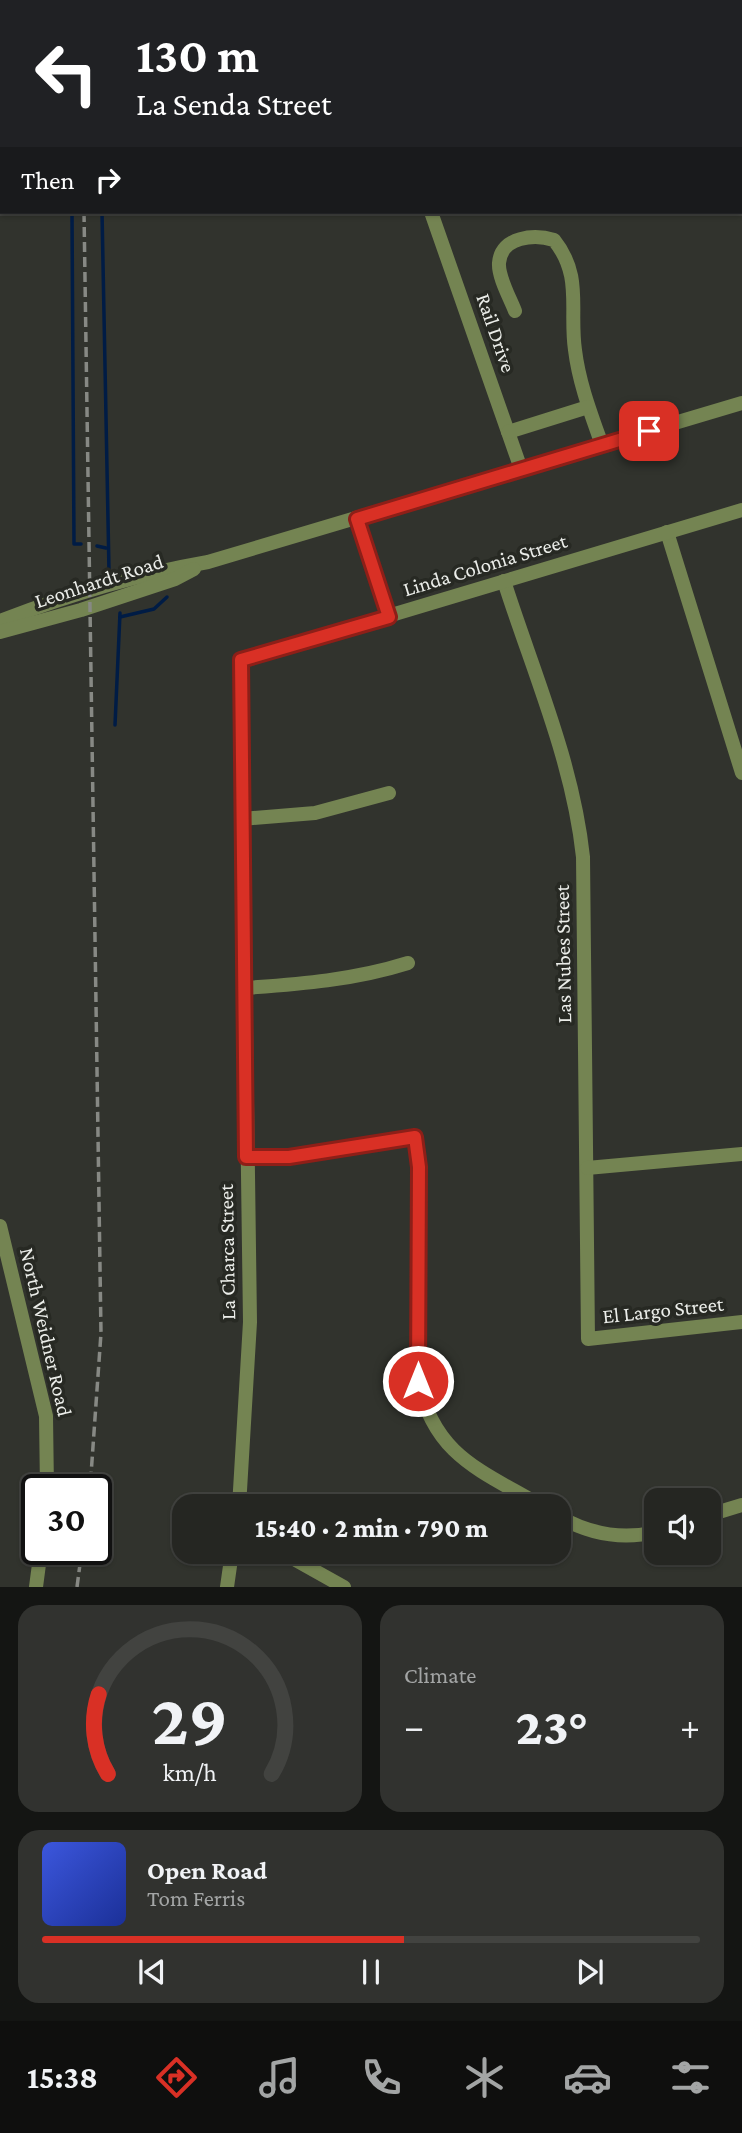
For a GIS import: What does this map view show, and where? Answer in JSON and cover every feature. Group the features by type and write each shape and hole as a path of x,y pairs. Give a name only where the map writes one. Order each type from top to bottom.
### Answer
{"street":[{"name":"Rail Drive","path":"432,214 521,469"},
{"path":"515,311 499,267 503,253 513,242 527,236 554,240 564,253 572,282 576,301 575,352 602,445"},
{"name":"Leonhardt Road","path":"0,621 171,568 208,562 357,519 742,403"},
{"path":"509,432 589,407"},
{"name":"Linda Colonia Street","path":"241,660 742,510"},
{"path":"357,519 389,617"},
{"path":"667,532 742,770"},
{"name":"Leonhardt Road","path":"0,632 13,631 162,584 208,562"},
{"name":"Las Nubes Street","path":"505,581 570,778 579,817 583,857 588,1339"},
{"name":"La Charca Street","path":"240,1494 250,1322 241,660"},
{"path":"242,819 315,813 389,793"},
{"path":"245,988 322,983 408,963"},
{"path":"246,1157 289,1157 415,1137 419,1167 418,1381 423,1404 436,1431 456,1454 522,1494"},
{"path":"587,1168 742,1154"},
{"name":"North Weidner Road","path":"0,1226 46,1416 47,1474"},
{"name":"El Largo Street","path":"588,1339 742,1322"},
{"path":"721,1512 742,1505"},
{"path":"571,1522 595,1532 621,1537 644,1534"},
{"path":"227,1587 230,1564"},
{"path":"303,1564 344,1587"},
{"path":"36,1587 39,1565"}],"waterway":[{"path":"72,214 74,544 81,544"},
{"path":"102,214 109,571"},
{"path":"97,546 106,548"},
{"path":"120,617 154,609 167,597"},
{"path":"115,725 120,613"}],"railway":[{"path":"84,214 101,1333 91,1474"},
{"path":"77,1587 80,1565"}],"route":[{"path":"418,1381 419,1167 415,1137 289,1157 246,1157 241,660 389,617 357,519 649,431"}]}
